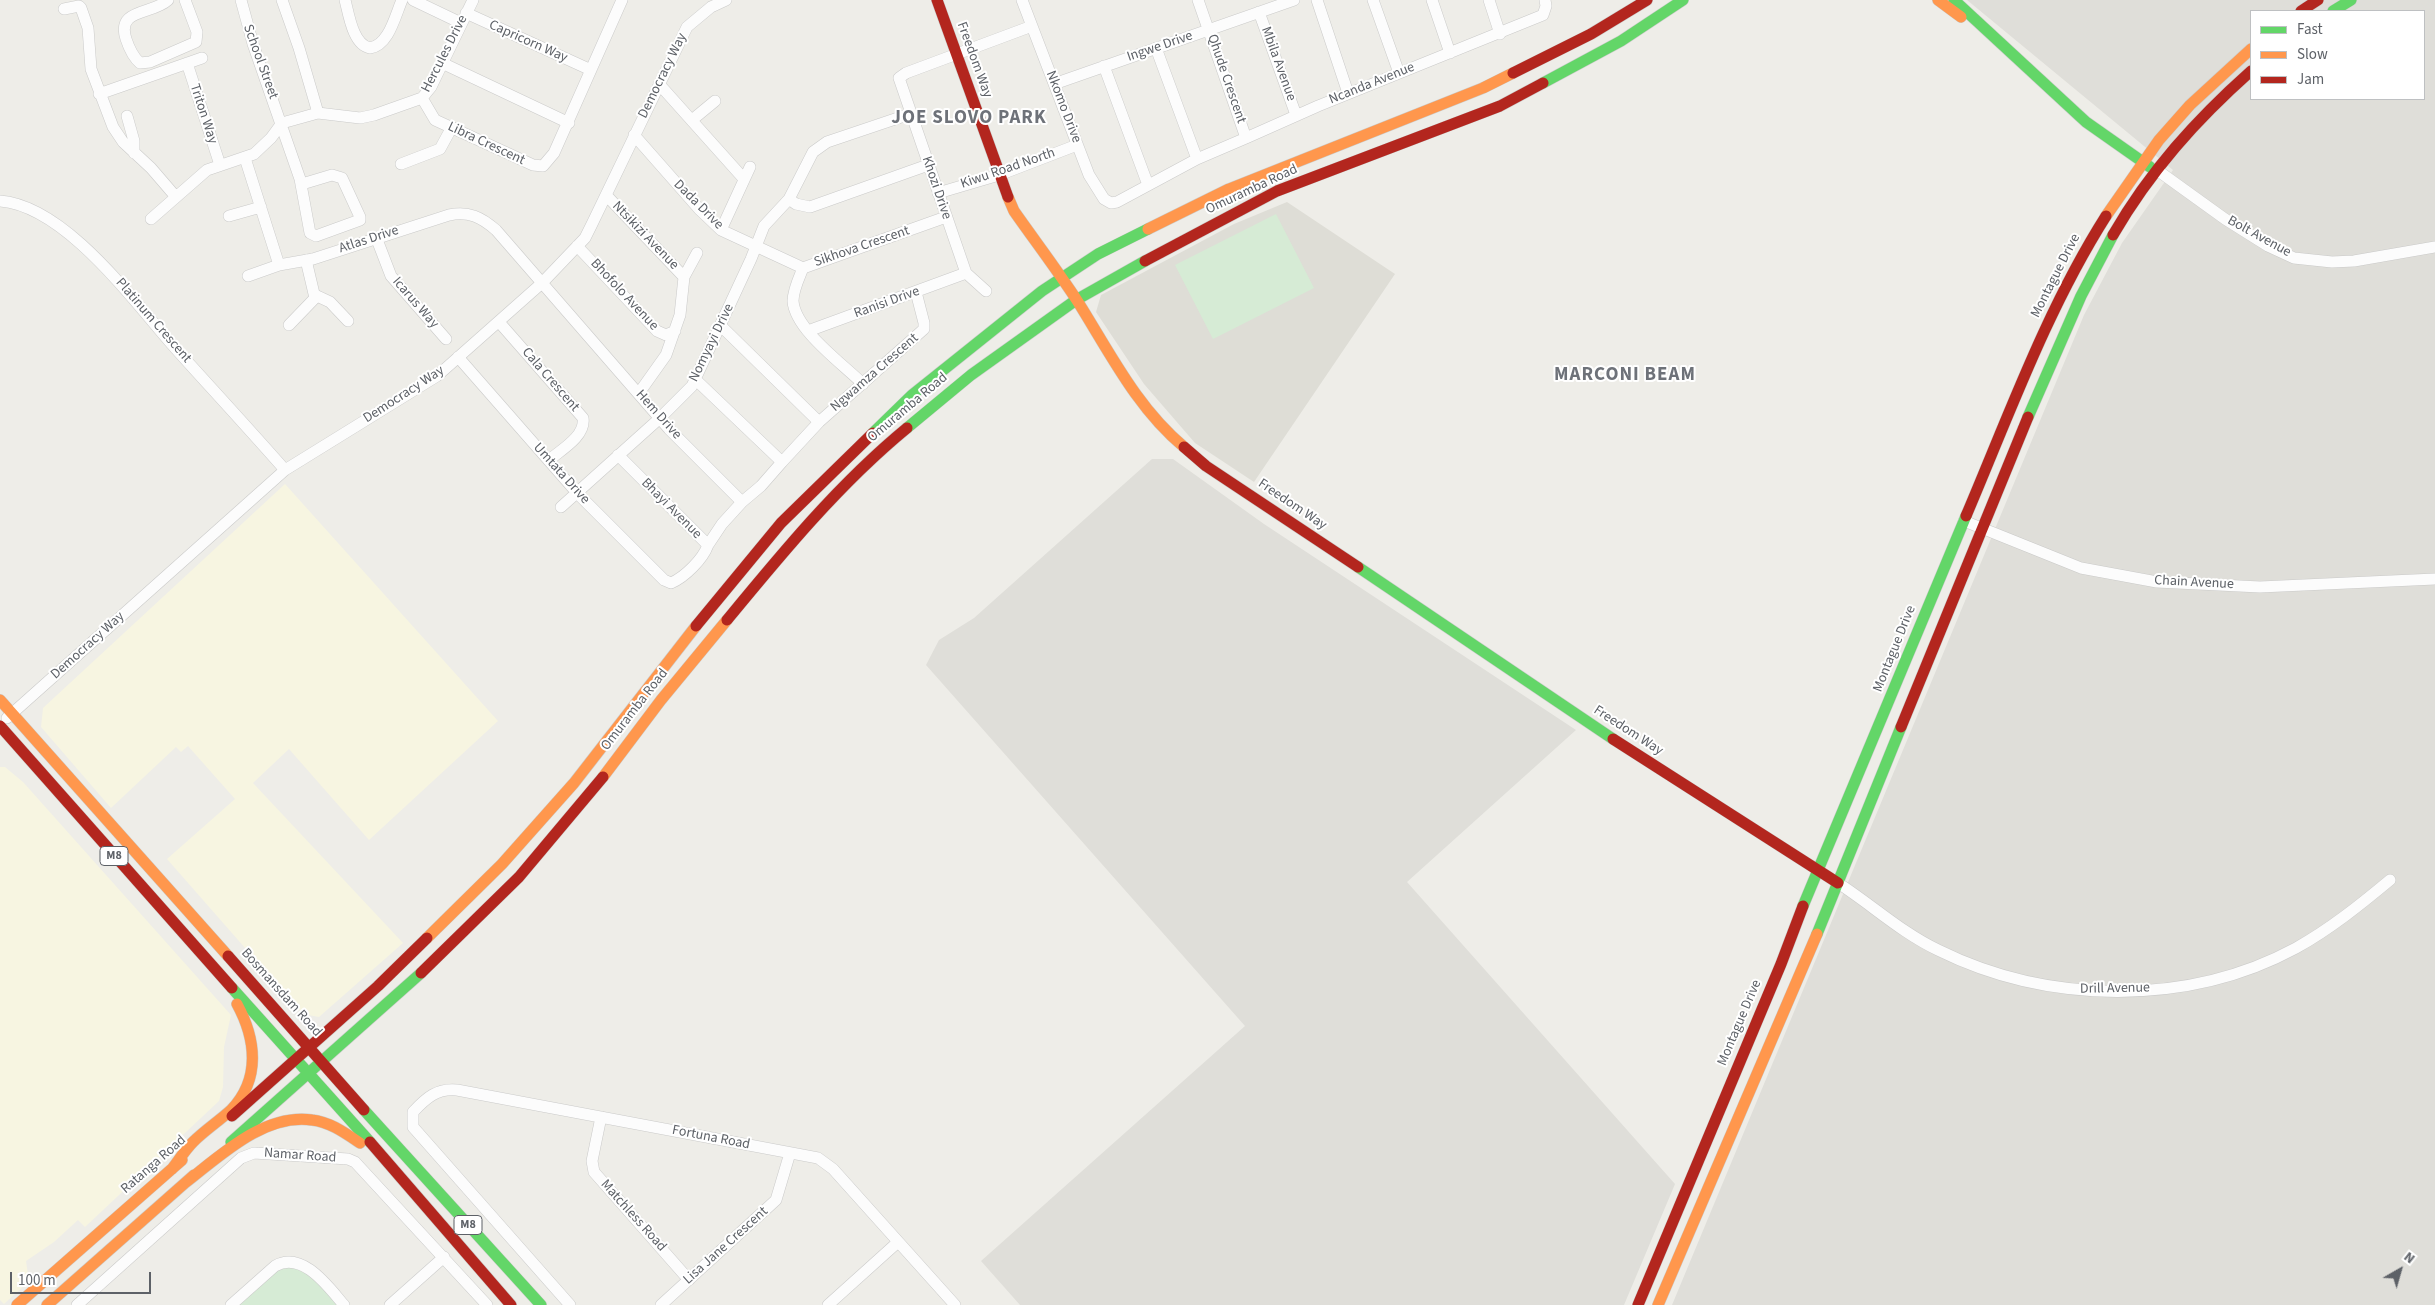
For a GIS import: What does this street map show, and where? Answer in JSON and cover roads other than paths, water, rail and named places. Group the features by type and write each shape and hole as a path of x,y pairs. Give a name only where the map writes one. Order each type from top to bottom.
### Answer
{"main road":[{"name":"Freedom Way","path":"936,0 958,54 999,175 1014,211 1076,300 1142,405 1166,432 1195,458 1591,725 1838,883"},
{"name":"Omuramba Road","path":"310,1048 378,986 502,864 574,783 681,646 781,523 912,395 1060,278 1098,254 1229,189 1295,161 1483,88 1591,34 1647,0"},
{"name":"Omuramba Road","path":"322,1060 450,946 540,854 726,621 832,497 872,456 956,387 1076,300 1207,227 1277,191 1500,106 1621,41 1683,0"},
{"path":"1938,0 2040,79"},
{"path":"1954,0 2086,122 2156,170"},
{"path":"2303,10 2318,0"},
{"path":"2335,10 2351,0"},
{"name":"Montague Drive","path":"1638,1305 1778,972 1817,870 1873,743 1964,521 2047,326 2078,260 2142,162 2190,105 2250,50"},
{"path":"1658,1305 1838,883 1981,528 2076,304 2103,253 2156,170 2171,150 2202,116 2250,72"},
{"name":"Bosmansdam Road","path":"0,700 541,1305"},
{"name":"M8","path":"0,725 511,1305"},
{"path":"172,1169 194,1142 241,1099 253,1066 252,1036 247,1022 214,968"},
{"name":"Ratanga Road","path":"17,1305 310,1048"},
{"path":"47,1305 322,1060"},
{"path":"185,1183 253,1134 280,1121 299,1118 311,1118 340,1128 397,1174"}],"street":[{"path":"168,0 130,18 124,23 123,30 128,47 140,63 150,62 196,42 197,32 185,0"},
{"name":"School Street","path":"241,0 253,44 302,184 311,234 316,236 360,220 342,178 332,175 302,184"},
{"path":"282,0 299,48 318,113"},
{"path":"344,0 361,45 370,48 380,45 385,39 402,0"},
{"name":"Capricorn Way","path":"413,0 463,18 591,70"},
{"name":"Hercules Drive","path":"282,123 318,113 360,118 422,98 431,87 473,0"},
{"path":"591,70 622,0"},
{"name":"Democracy Way","path":"0,725 285,470 437,376 542,283 577,246 592,224 687,27 710,7 726,0"},
{"name":"Nkomo Drive","path":"1022,0 1089,175 1104,199 1111,203 1117,202"},
{"name":"Qhude Crescent","path":"1117,202 1197,159 1246,138 1198,0"},
{"name":"Ingwe Drive","path":"1054,84 1294,0"},
{"path":"1317,0 1348,94"},
{"path":"1373,0 1399,72"},
{"path":"1432,0 1450,53"},
{"path":"1489,0 1500,34"},
{"name":"Ncanda Avenue","path":"1246,138 1399,72 1500,34 1543,15 1546,6 1545,0"},
{"path":"64,10 81,8 88,28 91,69 118,136 176,196"},
{"name":"Mbila Avenue","path":"1260,12 1296,115"},
{"path":"958,54 1032,26"},
{"path":"1156,48 1197,159"},
{"name":"Khozi Drive","path":"958,54 899,77 966,274 986,291"},
{"path":"100,94 202,58"},
{"name":"Triton Way","path":"186,63 220,165"},
{"path":"442,63 568,123"},
{"path":"1104,66 1148,185"},
{"name":"Libra Crescent","path":"422,98 431,117 536,167 543,166 551,159 580,99 591,70"},
{"path":"659,84 744,179"},
{"path":"692,120 715,101"},
{"name":"Nomyayi Drive","path":"561,507 578,494 660,418 696,380 764,226 789,199 809,159 818,147 827,142 910,114"},
{"path":"127,116 134,141 134,153"},
{"path":"151,219 208,170 245,158 262,147 282,123"},
{"path":"401,164 440,149 452,127"},
{"name":"Dada Drive","path":"634,136 700,210 721,230 803,268"},
{"name":"Kiwu Road North","path":"938,193 999,175 1077,145"},
{"path":"245,158 280,265"},
{"path":"789,199 796,204 810,208 928,165"},
{"path":"721,230 750,167"},
{"name":"Bolt Avenue","path":"2156,170 2225,219 2268,246 2294,258 2354,262 2435,247"},
{"name":"Ntsikizi Avenue","path":"606,195 684,277"},
{"name":"Platinum Crescent","path":"0,201 15,202 39,213 71,236 108,269 285,470"},
{"path":"229,216 261,207"},
{"name":"Atlas Drive","path":"248,276 462,212 483,219 496,230 542,283"},
{"name":"Sikhova Crescent","path":"863,384 808,332 797,316 793,299 803,268 946,218"},
{"name":"Icarus Way","path":"376,237 391,276 446,338"},
{"name":"Bhofolo Avenue","path":"577,246 657,331 666,335 675,331"},
{"path":"639,394 660,366 675,331 680,315 684,277 697,253"},
{"path":"289,324 312,303 315,296 306,260"},
{"name":"Ranisi Drive","path":"808,332 966,274"},
{"name":"Hem Drive","path":"542,283 660,418 742,502"},
{"name":"Ngwamza Crescent","path":"742,502 761,486 819,422 924,329 916,292"},
{"path":"315,296 330,302 348,321"},
{"name":"Cala Crescent","path":"499,322 584,418 581,430 570,443 549,460"},
{"name":"Ngwamza Crescent","path":"721,326 819,422"},
{"name":"Umtata Drive","path":"458,357 578,494 664,580 671,583"},
{"path":"696,380 782,462"},
{"name":"Bhayi Avenue","path":"618,456 708,545 698,561 679,579 671,583"},
{"path":"708,545 722,524 742,502"},
{"name":"Chain Avenue","path":"1964,521 2081,568 2157,582 2260,587 2435,579"},
{"name":"Drill Avenue","path":"1838,883 1920,941 1976,967 2010,978 2053,988 2122,990 2204,982 2253,967 2295,948 2341,920 2390,880"},
{"name":"Fortuna Road","path":"570,1305 413,1126 413,1112 424,1100 439,1090 446,1089 813,1156 827,1163 955,1305"},
{"name":"Matchless Road","path":"601,1117 592,1161 594,1172 689,1280"},
{"name":"Lisa Jane Crescent","path":"661,1305 776,1200 790,1153"},
{"name":"Namar Road","path":"77,1305 241,1158 248,1154 348,1159 355,1162 487,1305"},
{"path":"828,1305 898,1242"},
{"path":"390,1305 444,1257"},
{"path":"231,1305 276,1266 284,1263 308,1267 344,1305"}],"district":[{"name":"JOE SLOVO PARK","path":"969,119"},
{"name":"MARCONI BEAM","path":"1625,376"}]}
